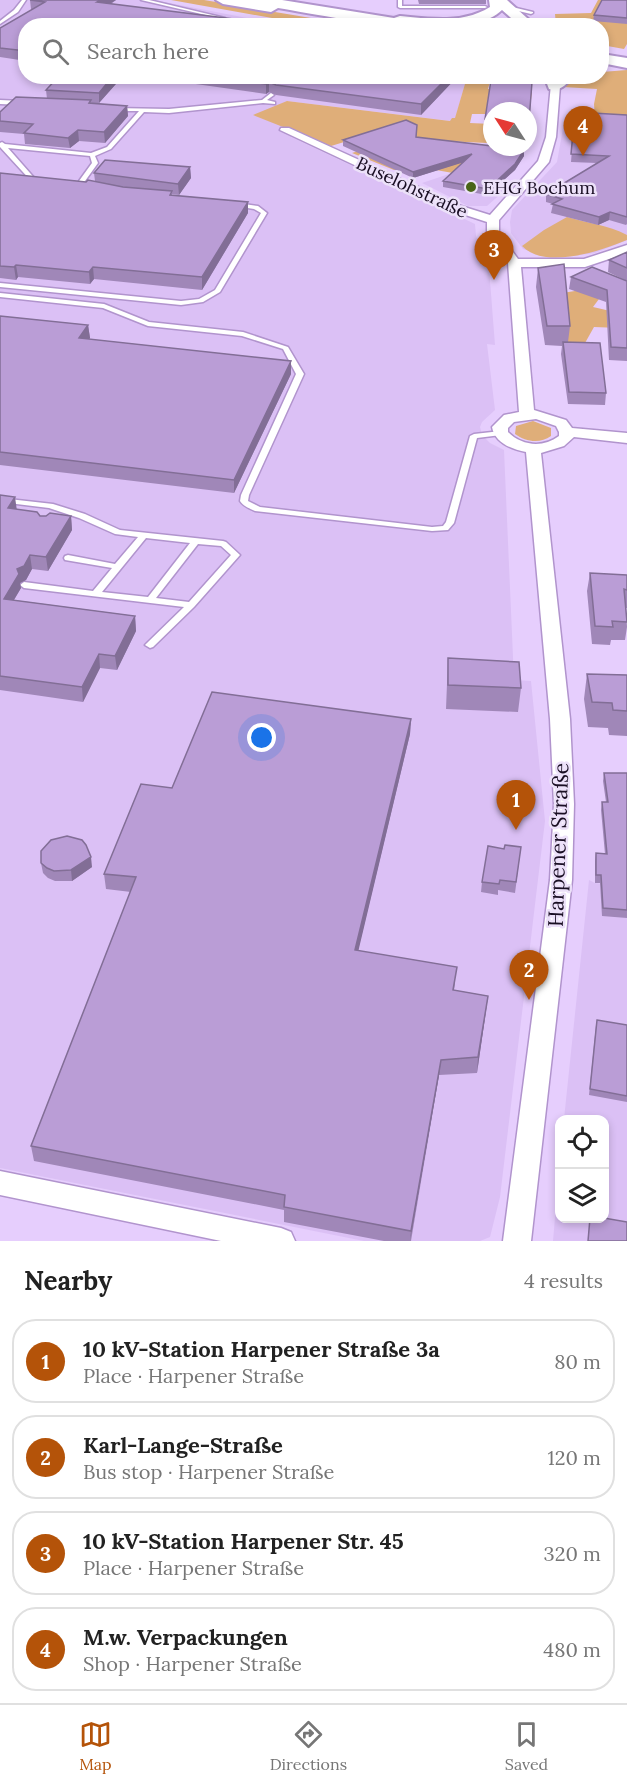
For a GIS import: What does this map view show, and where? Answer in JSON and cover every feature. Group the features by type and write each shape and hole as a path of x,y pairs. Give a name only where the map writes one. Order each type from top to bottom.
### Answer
{"highway":[{"path":"223,0 333,18"},
{"path":"255,0 369,18"},
{"path":"471,18 492,13 498,7 497,4 528,18"},
{"path":"356,16 379,18"},
{"path":"609,55 625,61"},
{"path":"609,60 625,61"},
{"path":"609,64 625,61"}],"street":[{"path":"493,219 543,162 550,136 556,84"},
{"name":"Buselohstraße","path":"285,130 432,196 454,209 477,217 493,219 493,232 514,263"},
{"path":"527,414 514,263 590,268 627,249"},
{"path":"527,414 554,419 561,423 567,432 566,438 553,446 533,448 512,443 501,433 500,427 509,418 527,414"},
{"path":"567,432 627,438"},
{"name":"Harpener Straße","path":"517,1241 561,880 564,804 559,707 533,448"},
{"path":"0,1183 281,1241"}],"lane":[{"path":"0,23 16,11 24,0"},
{"path":"143,0 220,18"},
{"path":"400,0 400,7 497,4"},
{"path":"263,101 271,94"},
{"path":"107,109 169,111 263,101 273,103"},
{"path":"0,102 24,104"},
{"path":"1,145 92,155 109,148 142,111"},
{"path":"1,145 35,182"},
{"path":"86,186 82,181 95,163 92,155"},
{"path":"23,182 45,183"},
{"path":"75,185 95,188"},
{"path":"0,285 181,303 207,300 218,291 264,213 256,207 234,205"},
{"path":"0,295 104,306 148,324 243,334 286,348 300,374 245,495 244,501 258,509 432,529 445,528 450,523 474,436 501,433"},
{"path":"0,500 59,509 82,516 118,532 223,544 236,555 191,605 150,645"},
{"path":"53,518 59,509"},
{"path":"96,593 144,535"},
{"path":"150,600 196,541"},
{"path":"68,558 118,567"},
{"path":"24,585 191,605"}],"shaded area":[{"path":"0,0 154,0 247,18 18,18 18,84 465,84 455,119 451,121 287,101 300,133 291,137 475,224 476,236 489,268 495,345 487,344 495,410 482,422 480,427 482,435 490,443 504,450 514,680 531,681 545,821 500,1197 490,1237 480,1241 364,1241 0,1168"},
{"path":"171,0 204,0 311,18 272,18"},
{"path":"598,0 627,0 627,44 624,49 609,46 609,18 555,18 555,14 591,13"},
{"path":"627,70 627,119 595,118 594,104 597,89 563,87 566,84 609,84 609,71"},
{"path":"465,84 489,84 488,89 532,91 531,100 488,98 488,102 483,102 483,114 472,114 470,123 483,124 483,143 445,141 481,178 436,170 427,173 411,166 394,170 352,153 370,147 354,139 331,146 253,115 287,101 450,121 455,118"},
{"path":"565,117 627,119 627,240 595,253 564,257 544,256 523,249 511,233 510,222 512,210 557,162"},
{"name":"EHG Bochum","path":"452,173 512,184 487,206 468,206 422,183"},
{"path":"567,217 605,226 627,235 627,240 588,253 558,258 532,253 522,246"},
{"path":"581,290 599,299 593,307 619,313 620,328 594,327 585,343 568,346 544,296"},
{"path":"533,421 551,428 551,436 533,441 515,434 516,426"},
{"path":"589,880 595,883 627,886 627,1241 553,1241 555,1217 555,1223 609,1223 609,1115 564,1115"}],"building":[{"path":"30,0 101,0 97,2 226,18 18,18 18,50 0,48 0,28 45,2"},
{"path":"602,0 627,0 627,18 594,15"},
{"path":"52,84 106,84 99,93 46,90"},
{"path":"274,84 441,84 421,104"},
{"path":"490,84 532,84 530,102 488,102"},
{"path":"16,97 91,100 89,103 127,106 104,132 78,130 68,138 24,133 33,124 0,121 0,112"},
{"path":"575,112 627,115 627,217 610,212 599,217 552,204 562,199 546,194 609,156 571,154"},
{"path":"406,120 417,125 416,137 483,145 483,156 520,156 515,164 488,189 443,181 472,154 413,172 343,140"},
{"path":"105,160 190,167 178,184 94,173"},
{"path":"0,173 86,182 88,180 123,187 172,191 170,195 248,202 202,277 93,267 89,272 16,265 14,267 0,266"},
{"path":"627,252 627,268 609,260"},
{"path":"564,264 570,326 547,326 538,268"},
{"path":"592,267 627,281 627,348 611,347 607,290 571,277"},
{"path":"0,316 88,325 79,338 291,361 234,480 0,452"},
{"path":"563,342 600,343 606,393 569,392"},
{"path":"0,495 15,497 8,508 37,512 40,516 50,513 71,516 46,557 30,555 24,566 17,569 19,574 4,599 135,616 115,656 99,654 82,687 0,676"},
{"path":"590,573 627,575 627,590 624,589 627,622 612,621 613,627 595,626"},
{"path":"448,658 519,662 521,688 448,685"},
{"path":"587,674 627,675 627,711 613,710 612,703 592,702"},
{"path":"212,692 411,719 355,950 457,967 453,990 488,996 478,1057 441,1060 411,1231 284,1207 285,1195 31,1146 136,877 104,874 141,784 172,788"},
{"path":"604,773 627,773 627,910 603,908 601,875 596,875 596,853 607,854 602,802 608,802"},
{"path":"67,836 82,840 91,857 71,870 54,871 47,868 41,863 41,851 51,840"},
{"path":"505,845 521,847 516,882 500,880 499,884 482,882 488,846 504,849"},
{"path":"597,1020 627,1025 627,1096 590,1089"},
{"path":"609,1219 627,1222 627,1241 588,1241 590,1223 609,1223"}],"place":[{"name":"M.w. Verpackungen","path":"583,156"},
{"name":"EHG Bochum","path":"471,187"},
{"name":"10 kV-Station Harpener Str. 45","path":"494,280"},
{"name":"10 kV-Station Harpener Straße 3a","path":"516,830"},
{"name":"Karl-Lange-Straße","path":"529,1000"}]}
